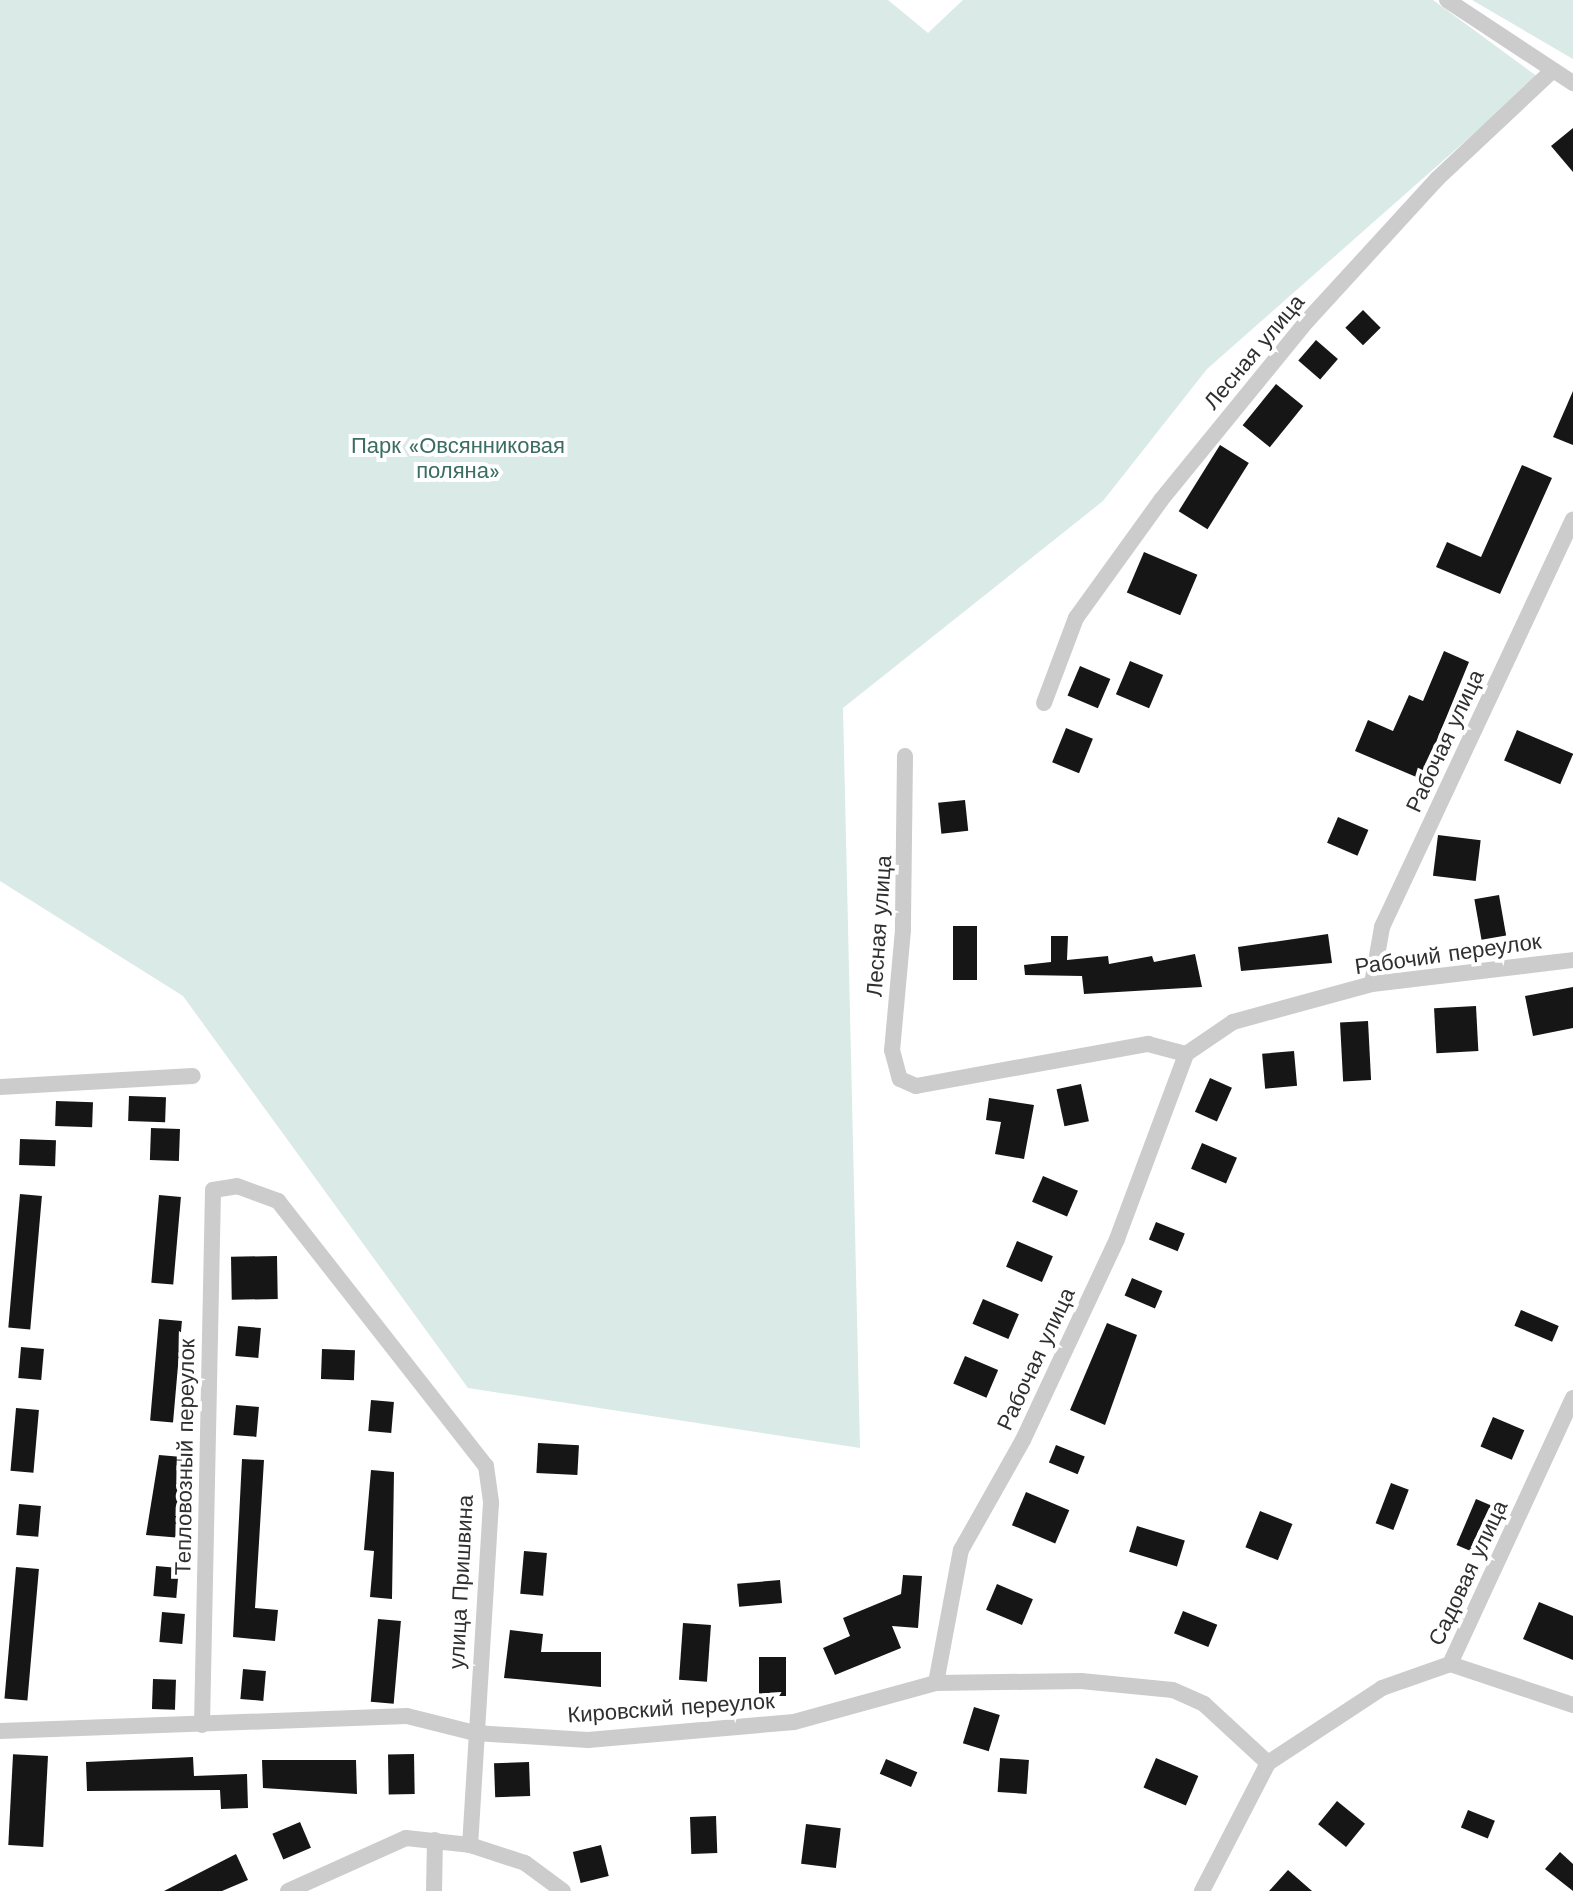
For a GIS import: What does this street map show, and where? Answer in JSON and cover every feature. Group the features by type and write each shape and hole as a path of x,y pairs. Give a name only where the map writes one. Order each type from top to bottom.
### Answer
{"street":[{"path":"1447,0 1573,83"},
{"name":"Лесная улица","path":"1044,703 1076,618 1161,500 1317,310 1437,179 1553,70"},
{"name":"Рабочая улица","path":"1372,984 1382,927 1573,520"},
{"name":"Лесная улица","path":"905,756 892,1050 900,1079 916,1086 1148,1044 1186,1054"},
{"name":"Рабочий переулок","path":"1186,1054 1233,1022 1372,984 1573,960"},
{"name":"Рабочая улица","path":"936,1683 961,1550 1023,1440 1117,1239 1186,1054"},
{"path":"0,1087 193,1076"},
{"name":"Тепловозный переулок","path":"202,1725 213,1190 237,1186 278,1201"},
{"name":"улица Пришвина","path":"278,1201 486,1466 491,1503 470,1845"},
{"name":"Садовая улица","path":"1268,1763 1382,1688 1450,1664 1573,1398"},
{"path":"1450,1664 1573,1705"},
{"name":"Кировский переулок","path":"0,1731 407,1716 475,1733 588,1740 794,1722 936,1683 1081,1681 1173,1690 1204,1704 1268,1763"},
{"path":"1202,1891 1268,1763"},
{"path":"288,1891 406,1838 470,1845 525,1863 563,1891"},
{"path":"434,1891 435,1840"}],"green space":[{"name":"Парк «Овсянниковая поляна»","path":"0,0 888,0 928,33 963,0 1433,0 1538,77 1207,369 1103,501 843,708 860,1448 468,1388 183,996 0,881"},
{"path":"1472,0 1573,0 1573,59"}],"building":[{"path":"1573,128 1573,172 1551,146"},
{"path":"1363,310 1381,328 1363,345 1345,328"},
{"path":"1316,340 1338,359 1320,379 1298,360"},
{"path":"1276,384 1303,406 1270,447 1243,425"},
{"path":"1573,391 1573,445 1553,437"},
{"path":"1220,445 1249,463 1207,529 1179,511"},
{"path":"1522,465 1552,478 1500,594 1436,567 1447,542 1481,557"},
{"path":"1144,552 1197,575 1180,615 1127,593"},
{"path":"1444,651 1469,662 1421,779 1355,751 1368,720 1393,731 1409,695 1423,701"},
{"path":"1130,661 1163,675 1149,708 1116,694"},
{"path":"1080,666 1110,679 1098,708 1067,695"},
{"path":"1066,728 1093,739 1079,773 1052,762"},
{"path":"1517,730 1573,754 1560,784 1504,760"},
{"path":"965,800 968,831 941,834 938,803"},
{"path":"1338,817 1368,830 1357,856 1327,843"},
{"path":"1438,835 1481,840 1476,881 1433,876"},
{"path":"1499,895 1506,935 1481,940 1474,899"},
{"path":"953,926 977,926 977,980 953,980"},
{"path":"1328,934 1332,963 1241,971 1238,947"},
{"path":"1051,936 1068,936 1067,960 1108,956 1109,964 1152,956 1154,962 1195,954 1202,987 1084,994 1082,976 1025,975 1024,965 1051,962"},
{"path":"1573,987 1573,1028 1533,1036 1525,996"},
{"path":"1476,1006 1478,1051 1436,1053 1434,1008"},
{"path":"1368,1021 1371,1080 1343,1081 1340,1022"},
{"path":"1294,1051 1297,1086 1265,1089 1262,1054"},
{"path":"1210,1078 1232,1088 1217,1122 1195,1112"},
{"path":"1081,1084 1089,1121 1064,1126 1057,1089"},
{"path":"129,1096 166,1097 165,1122 128,1121"},
{"path":"989,1098 1034,1105 1024,1159 995,1154 1001,1122 986,1120"},
{"path":"56,1101 93,1102 92,1127 55,1126"},
{"path":"151,1128 180,1129 179,1161 150,1160"},
{"path":"20,1139 56,1140 55,1166 19,1165"},
{"path":"1202,1143 1237,1158 1226,1184 1191,1169"},
{"path":"1043,1176 1078,1191 1067,1217 1032,1202"},
{"path":"20,1194 42,1196 30,1329 8,1327"},
{"path":"159,1195 181,1197 173,1285 151,1283"},
{"path":"1156,1222 1185,1234 1178,1251 1149,1240"},
{"path":"1017,1241 1053,1256 1042,1282 1006,1267"},
{"path":"277,1256 278,1299 232,1300 231,1257"},
{"path":"1132,1278 1162,1291 1155,1308 1125,1295"},
{"path":"983,1299 1019,1314 1008,1339 972,1324"},
{"path":"1521,1310 1559,1326 1552,1342 1514,1326"},
{"path":"159,1319 182,1321 173,1423 150,1421"},
{"path":"1107,1323 1137,1335 1105,1425 1070,1410"},
{"path":"238,1326 261,1328 258,1358 235,1356"},
{"path":"21,1347 44,1349 41,1380 18,1378"},
{"path":"322,1349 355,1350 354,1380 321,1379"},
{"path":"965,1356 998,1370 986,1398 953,1384"},
{"path":"371,1400 394,1402 391,1433 368,1431"},
{"path":"236,1405 259,1407 256,1437 233,1435"},
{"path":"16,1408 39,1410 33,1473 11,1471"},
{"path":"1493,1417 1524,1430 1512,1460 1480,1446"},
{"path":"538,1443 579,1445 577,1475 536,1473"},
{"path":"1056,1445 1085,1457 1078,1474 1049,1463"},
{"path":"159,1455 182,1457 182,1538 146,1535"},
{"path":"242,1459 264,1460 255,1608 278,1610 275,1641 233,1637"},
{"path":"371,1470 394,1472 392,1599 370,1597 374,1551 364,1550"},
{"path":"1391,1483 1409,1490 1393,1530 1376,1523"},
{"path":"1026,1492 1069,1510 1055,1544 1012,1525"},
{"path":"1476,1499 1497,1508 1478,1554 1456,1545"},
{"path":"19,1504 41,1506 38,1537 16,1535"},
{"path":"1260,1511 1292,1524 1278,1560 1245,1547"},
{"path":"1137,1526 1185,1541 1177,1566 1129,1552"},
{"path":"524,1551 547,1553 543,1596 520,1594"},
{"path":"156,1566 179,1568 176,1598 153,1596"},
{"path":"16,1567 39,1569 27,1701 4,1698"},
{"path":"903,1575 922,1576 918,1628 892,1626 901,1648 835,1675 823,1648 850,1636 843,1618 901,1594"},
{"path":"780,1580 782,1603 739,1607 737,1584"},
{"path":"997,1584 1033,1599 1022,1625 986,1610"},
{"path":"1539,1602 1573,1616 1573,1660 1523,1639"},
{"path":"1183,1611 1217,1625 1208,1647 1174,1633"},
{"path":"162,1612 185,1614 182,1644 159,1642"},
{"path":"378,1619 401,1621 394,1704 371,1702"},
{"path":"683,1623 711,1625 707,1682 679,1680"},
{"path":"510,1630 543,1634 541,1652 601,1652 601,1687 504,1678"},
{"path":"759,1657 786,1657 786,1696 759,1696"},
{"path":"243,1669 266,1671 263,1701 240,1699"},
{"path":"153,1679 176,1680 175,1710 152,1709"},
{"path":"974,1707 1000,1715 989,1751 963,1743"},
{"path":"13,1754 48,1756 43,1847 8,1845"},
{"path":"388,1754 414,1754 415,1794 389,1794"},
{"path":"193,1757 194,1776 247,1774 248,1808 221,1809 220,1790 87,1791 86,1762"},
{"path":"1000,1758 1029,1760 1027,1794 998,1792"},
{"path":"1156,1758 1198,1776 1186,1805 1143,1787"},
{"path":"886,1759 917,1772 911,1787 880,1774"},
{"path":"262,1760 356,1760 357,1794 263,1788"},
{"path":"529,1762 530,1796 495,1797 494,1763"},
{"path":"1337,1801 1365,1824 1346,1847 1318,1824"},
{"path":"1468,1810 1495,1821 1488,1838 1461,1828"},
{"path":"716,1816 717,1853 691,1854 690,1817"},
{"path":"300,1822 311,1848 283,1859 272,1834"},
{"path":"806,1824 841,1828 836,1868 801,1864"},
{"path":"601,1845 609,1876 581,1883 573,1852"},
{"path":"1560,1852 1573,1864 1573,1891 1545,1869"},
{"path":"236,1854 248,1880 222,1891 164,1891"},
{"path":"1288,1870 1312,1891 1269,1891"}]}
